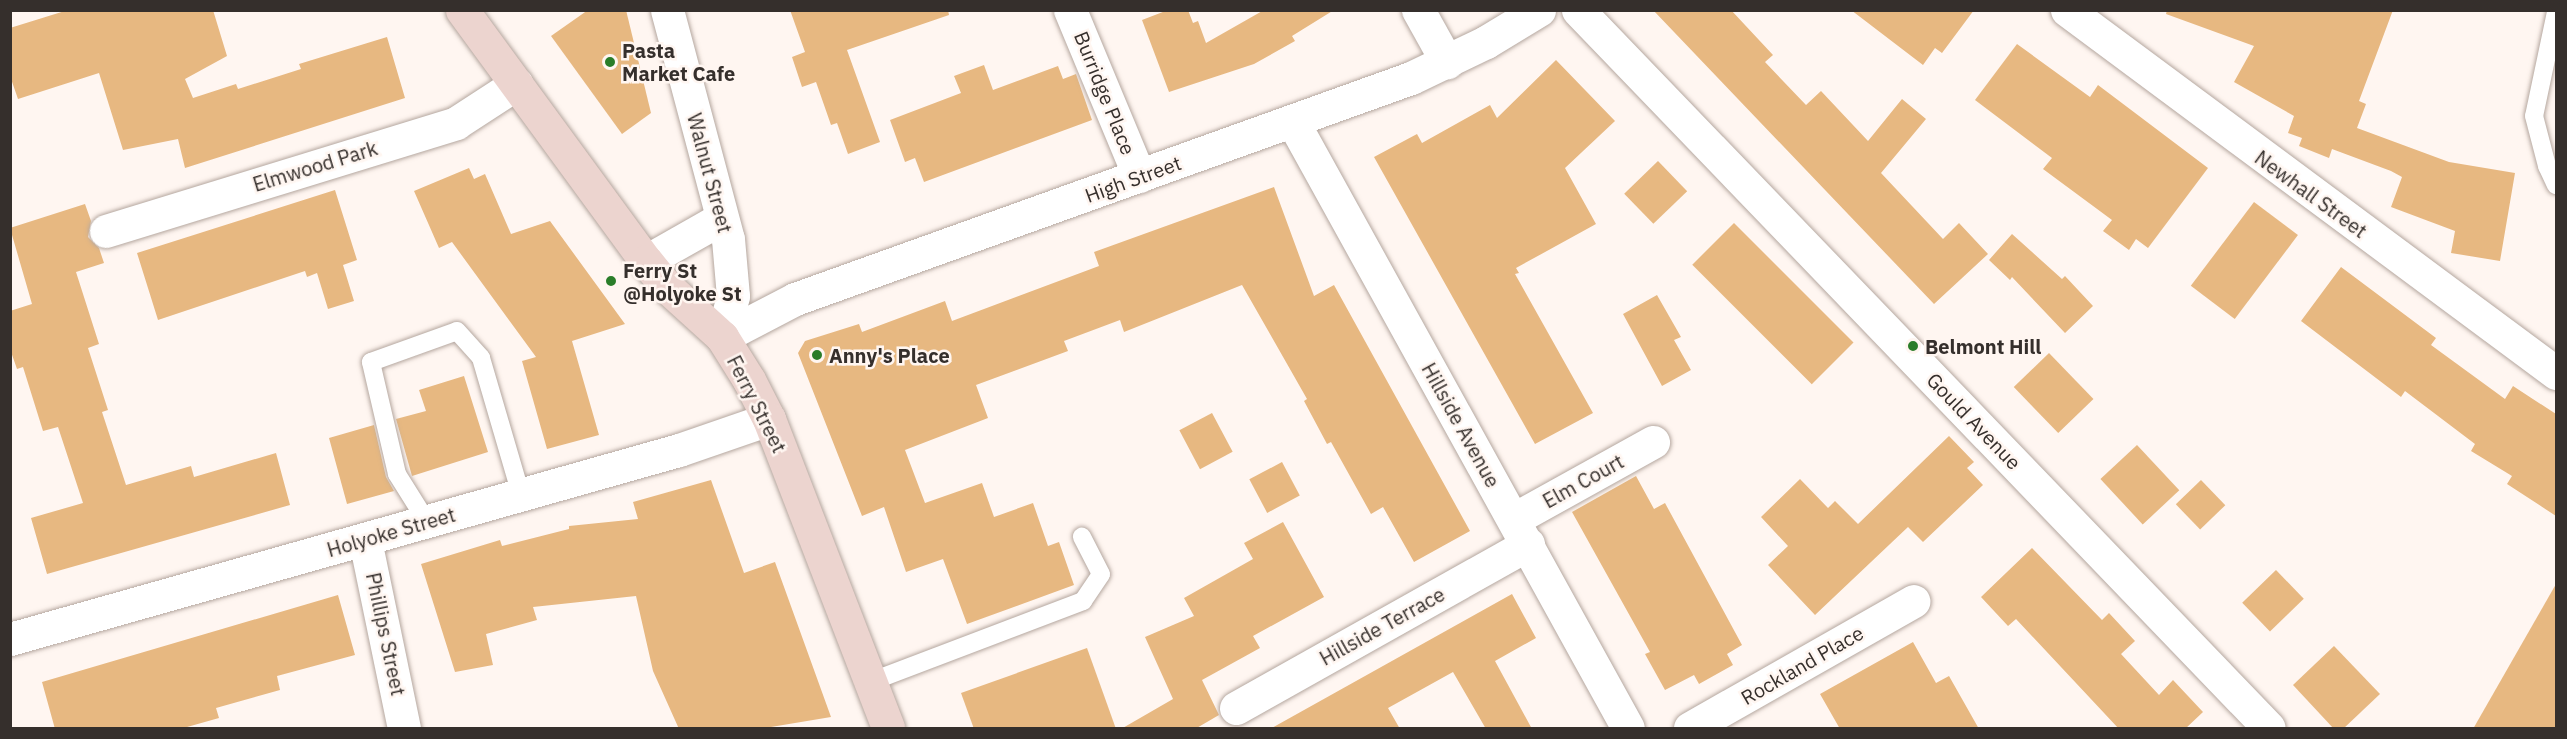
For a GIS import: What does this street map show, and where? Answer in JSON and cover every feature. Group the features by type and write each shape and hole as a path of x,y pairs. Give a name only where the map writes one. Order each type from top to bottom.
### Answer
{"main road":[{"name":"Ferry Street","path":"462,10 646,261 666,286 722,337 769,419 888,729"}],"street":[{"name":"Walnut Street","path":"667,10 722,218 733,296 722,337"},
{"name":"Burridge Place","path":"1070,10 1140,176"},
{"path":"1418,10 1447,62"},
{"name":"High Street","path":"722,337 795,299 1293,122 1447,62 1539,10"},
{"name":"Gould Avenue","path":"1578,10 2269,729"},
{"name":"Newhall Street","path":"2067,10 2556,373"},
{"name":"Elmwood Park","path":"106,231 456,123 516,84"},
{"name":"Hillside Avenue","path":"1293,122 1521,531 1628,729"},
{"path":"646,261 722,218"},
{"name":"Holyoke Street","path":"10,639 679,450 769,419"},
{"name":"Elm Court","path":"1521,531 1653,442"},
{"name":"Hillside Terrace","path":"1236,708 1521,531"},
{"name":"Phillips Street","path":"365,540 404,729"},
{"name":"Rockland Place","path":"1690,729 1914,601"}],"lane":[{"path":"2556,12 2534,116 2547,166 2556,185"},
{"path":"427,522 397,474 371,362 457,331 481,358 521,495"},
{"path":"870,682 1083,601 1101,574 1082,537"}],"building":[{"path":"68,10 213,10 227,56 185,79 193,98 236,84 238,89 301,69 299,64 387,37 405,98 185,168 178,139 123,150 99,73 18,99 10,76 10,28"},
{"path":"588,10 626,10 651,113 622,134 551,36"},
{"path":"790,10 948,10 949,15 847,50 880,142 848,154 837,123 831,125 816,82 802,87 792,57 805,52"},
{"path":"1168,10 1188,10 1193,23 1198,21 1206,43 1264,10 1334,10 1292,36 1295,41 1254,64 1169,92 1142,20"},
{"path":"1653,10 1731,10 1773,55 1765,62 1806,105 1821,91 1868,141 1902,99 1926,119 1881,173 1943,239 1959,223 1988,254 1934,304"},
{"path":"1851,10 1974,10 1942,53 1935,48 1923,65"},
{"path":"2167,10 2393,10 2359,101 2366,104 2357,128 2449,162 2515,173 2500,261 2451,253 2455,231 2391,207 2402,177 2332,149 2329,158 2299,146 2302,138 2288,133 2294,116 2234,82 2254,46 2166,14"},
{"path":"2017,44 2090,97 2098,85 2208,168 2148,248 2136,239 2129,250 2103,231 2112,220 2043,169 2052,158 1975,100"},
{"path":"1556,60 1615,121 1565,168 1596,224 1516,268 1519,273 1515,274 1593,413 1535,444 1374,157 1417,134 1422,143 1490,105 1497,118"},
{"path":"984,65 993,90 1058,66 1063,79 1076,74 1092,120 924,182 915,158 905,162 890,120 961,93 954,76"},
{"path":"1658,161 1687,191 1653,224 1624,194"},
{"path":"469,168 474,179 485,174 511,234 550,221 625,324 572,341 599,435 547,449 522,361 536,357 452,242 439,248 414,191"},
{"path":"1274,187 1314,296 1334,285 1470,531 1414,562 1383,507 1371,514 1331,442 1327,444 1304,401 1307,399 1242,285 1124,332 1120,320 1064,341 1068,351 976,385 988,418 905,450 925,503 982,483 994,517 1033,503 1048,546 1059,542 1074,585 967,624 943,559 906,572 884,507 862,516 798,353 805,341 859,324 862,332 945,301 952,321 1099,266 1094,252"},
{"path":"335,190 357,260 343,265 354,301 328,309 317,273 307,277 305,271 158,320 137,253"},
{"path":"2254,202 2298,235 2235,319 2191,286"},
{"path":"85,204 91,221 88,237 99,248 104,263 76,272 99,344 88,348 108,410 102,412 126,485 191,466 194,477 276,453 290,505 47,574 31,518 83,503 58,427 43,431 23,367 17,369 10,349 10,311 32,304 10,228"},
{"path":"1734,223 1854,343 1812,384 1692,265"},
{"path":"2012,234 2062,279 2065,276 2093,306 2065,333 2012,277 2010,280 1989,260"},
{"path":"2341,267 2436,338 2431,345 2505,399 2513,386 2556,414 2556,516 2507,484 2512,476 2471,451 2475,444 2405,391 2401,397 2301,321"},
{"path":"1657,295 1681,337 1674,340 1691,370 1662,386 1623,314"},
{"path":"2049,353 2093,399 2058,433 2014,387"},
{"path":"464,376 488,452 412,476 396,419 426,411 419,390"},
{"path":"1212,413 1233,452 1200,469 1179,430"},
{"path":"374,425 386,477 394,491 347,504 329,438"},
{"path":"1949,436 1974,462 1967,468 1983,485 1923,542 1908,527 1815,615 1768,565 1788,546 1761,517 1800,479 1828,508 1835,501 1858,524"},
{"path":"2137,445 2179,490 2143,524 2100,479"},
{"path":"1282,462 1300,496 1267,513 1249,479"},
{"path":"1636,476 1654,509 1665,503 1742,645 1727,654 1733,665 1699,684 1694,675 1665,690 1645,654 1650,652 1572,512"},
{"path":"711,480 744,573 775,562 831,717 759,729 679,729 653,671 636,596 533,607 537,620 486,634 493,665 455,672 421,564 500,540 502,546 569,529 569,526 638,519 633,502"},
{"path":"2201,480 2225,505 2200,529 2176,504"},
{"path":"1283,522 1324,597 1253,636 1260,648 1202,680 1219,715 1195,729 1121,729 1173,699 1145,637 1194,616 1184,598 1253,559 1244,543"},
{"path":"2032,548 2102,620 2109,613 2135,641 2121,654 2159,695 2173,680 2203,712 2185,729 2119,729 2016,619 2008,626 1981,597"},
{"path":"2276,570 2304,599 2270,631 2242,603"},
{"path":"2556,584 2556,729 2473,729"},
{"path":"1512,594 1536,638 1495,661 1532,729 1486,729 1453,672 1388,708 1400,729 1270,729"},
{"path":"338,595 355,655 277,676 280,690 216,708 219,718 180,729 55,729 42,682"},
{"path":"1913,642 1936,683 1949,676 1979,729 1840,729 1820,694"},
{"path":"2334,646 2380,694 2343,729 2334,729 2293,685"},
{"path":"1087,648 1116,729 974,729 961,693"}],"place":[{"name":"Pasta Market Cafe","path":"610,62"},
{"name":"Ferry St @Holyoke St","path":"611,281"},
{"name":"Belmont Hill","path":"1913,346"},
{"name":"Anny's Place","path":"817,355"}]}
